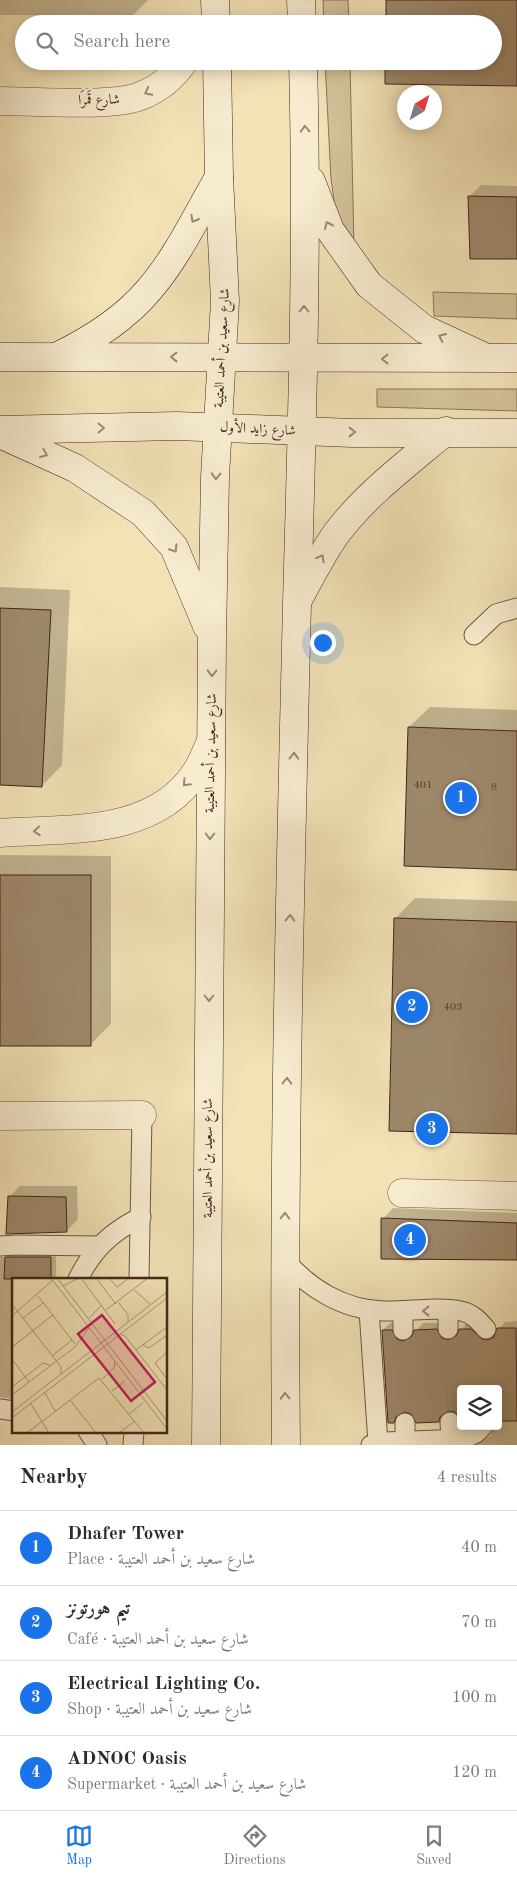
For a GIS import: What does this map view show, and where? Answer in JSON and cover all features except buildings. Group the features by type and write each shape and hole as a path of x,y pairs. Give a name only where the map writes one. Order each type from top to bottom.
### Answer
{"main road":[{"path":"301,0 302,15"},
{"name":"شارع قَمرَا","path":"0,101 122,101 142,96 161,86 176,70"},
{"name":"شارع سعيد بن أحمد العتيبة","path":"206,1445 212,639 218,427 223,357 225,274 219,177 217,70"},
{"path":"286,1445 284,1259 297,601 304,358 306,168 303,70"},
{"path":"306,168 330,230 369,285 424,328 486,358"},
{"path":"54,358 88,341 108,327 147,293 175,253 219,177"},
{"path":"0,357 517,358"},
{"name":"شارع زايد الأول","path":"0,432 218,427 303,431 517,433"},
{"path":"297,601 326,549 352,516 396,472 446,431"},
{"path":"0,432 75,468 143,512 174,547 212,639"},
{"path":"0,833 113,825 141,817 171,799 196,773 211,742"},
{"path":"0,1116 142,1115"},
{"path":"402,1193 517,1196"}],"lane":[{"path":"474,635 496,614 517,608"},
{"path":"138,1278 142,1115"},
{"path":"78,1278 88,1259 98,1246 120,1227 140,1218"},
{"path":"0,1246 98,1246"},
{"path":"284,1259 296,1274 320,1291 346,1304 369,1310 461,1311 474,1316 486,1329"},
{"path":"369,1310 374,1444 405,1432 451,1431 470,1437 478,1430"},
{"path":"403,1311 403,1330"},
{"path":"448,1311 448,1329"},
{"path":"89,1432 97,1445"},
{"path":"133,1445 134,1432"}],"shaded area":[{"path":"323,0 348,0 349,15 324,15"},
{"path":"325,70 350,70 354,248 336,214 331,179"},
{"path":"433,292 517,294 517,319 434,316"},
{"path":"377,389 517,389 517,411 377,407"}],"place":[{"name":"Dhafer Tower","path":"461,798"},
{"name":"تيم هورتونز","path":"412,1007"},
{"name":"Electrical Lighting Co.","path":"432,1129"},
{"name":"ADNOC Oasis","path":"410,1240"}]}
